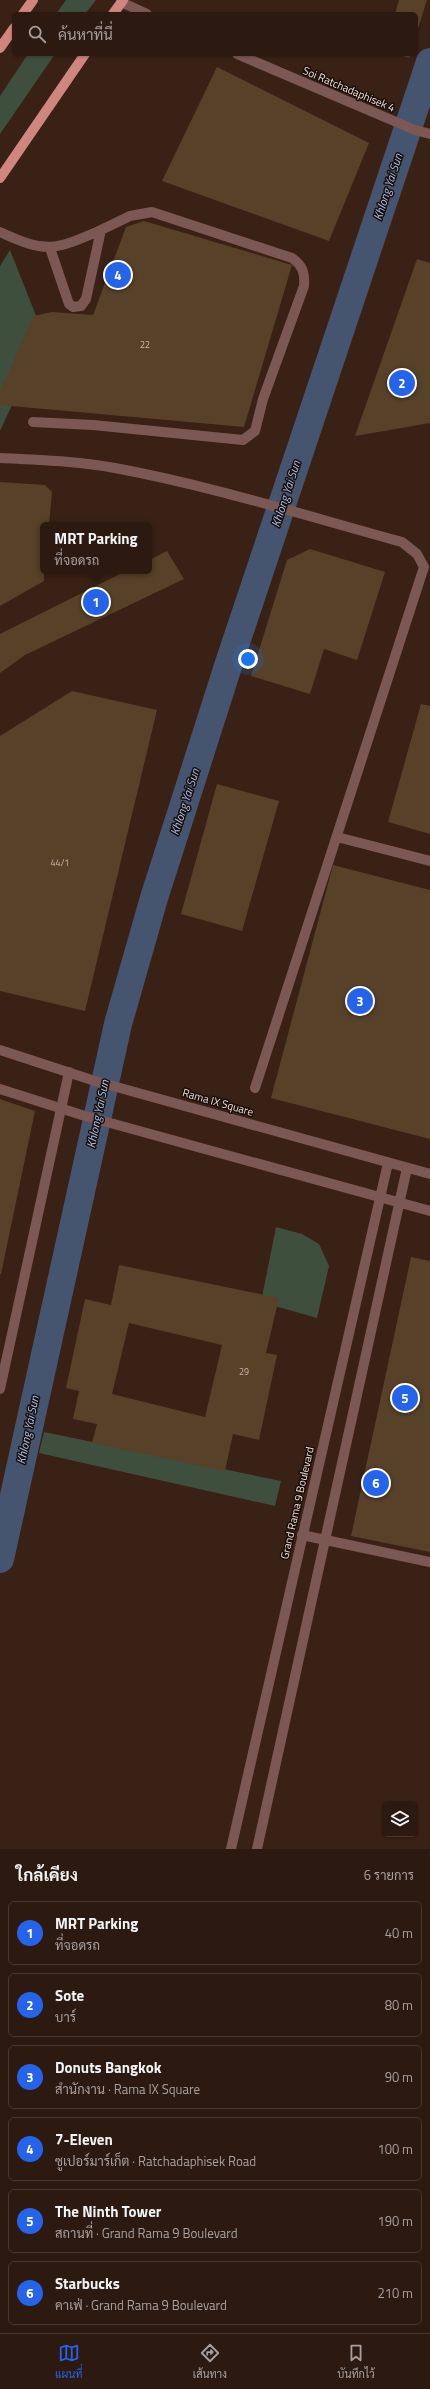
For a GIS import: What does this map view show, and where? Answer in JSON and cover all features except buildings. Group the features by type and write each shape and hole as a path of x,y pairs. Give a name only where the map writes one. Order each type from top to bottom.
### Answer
{"main road":[{"path":"24,12 33,0"},
{"path":"114,12 122,1"},
{"path":"0,48 12,31"},
{"path":"0,178 84,56"}],"street":[{"path":"122,1 143,12"},
{"name":"Soi Ratchadaphisek 4","path":"242,56 404,126 430,134"},
{"path":"0,232 22,242 50,248 64,246 130,216 152,212 292,258 302,265 304,275 304,286 263,399 255,431 244,440 93,425 33,422"},
{"path":"50,248 69,304 73,307 81,306 86,299 101,230"},
{"path":"0,458 58,461 114,468 290,511 402,542 417,554 424,566 255,1088"},
{"path":"337,837 430,861"},
{"name":"Rama IX Square","path":"0,1050 114,1086 430,1174"},
{"path":"0,1389 69,1072"},
{"path":"0,1089 85,1116 430,1211"},
{"name":"Grand Rama 9 Boulevard","path":"231,1849 388,1163"},
{"path":"257,1849 407,1168"},
{"path":"302,1535 324,1541 430,1562"}],"green space":[{"path":"66,0 96,0 87,12 57,12"},
{"path":"27,56 54,56 0,134 0,96"},
{"path":"10,250 44,336 0,431 0,266"},
{"path":"276,1227 302,1234 319,1244 329,1266 317,1318 261,1302"},
{"path":"44,1432 281,1481 275,1506 39,1453"}],"waterway":[{"name":"Khlong Yai Sun","path":"0,1559 118,1024 154,898 229,663 430,62"}],"place":[{"name":"7-Eleven","path":"118,275"},
{"name":"Sote","path":"402,383"},
{"name":"MRT Parking","path":"96,602"},
{"name":"Donuts Bangkok","path":"360,1001"},
{"name":"The Ninth Tower","path":"405,1398"},
{"name":"Starbucks","path":"376,1483"}]}
